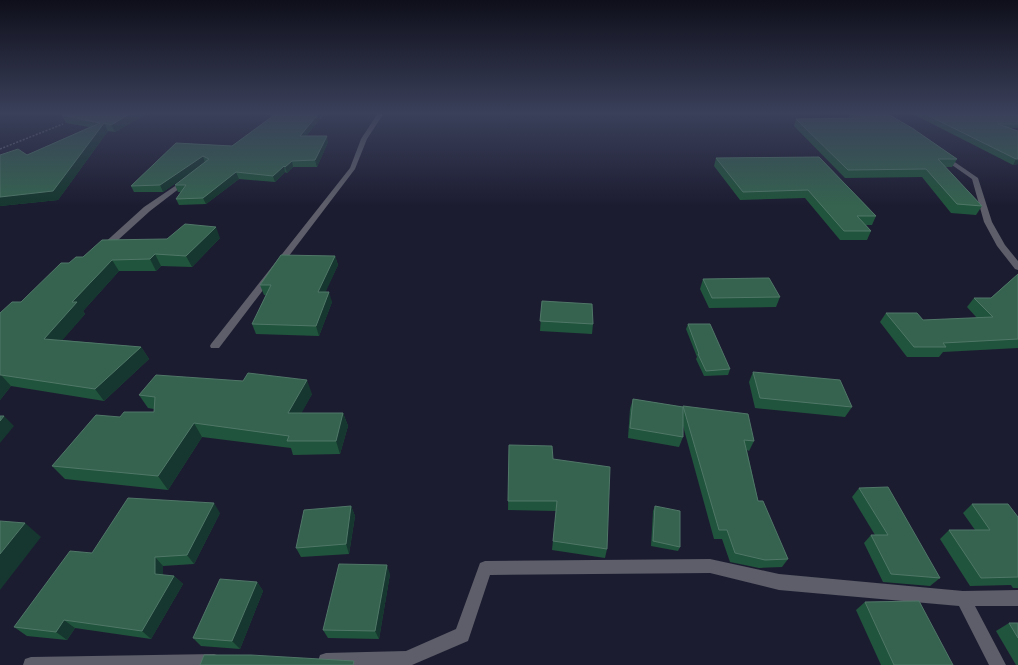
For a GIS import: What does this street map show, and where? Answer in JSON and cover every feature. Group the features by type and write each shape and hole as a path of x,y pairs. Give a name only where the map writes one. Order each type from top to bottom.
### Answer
{"street":[{"path":"215,346 292,244 353,168 362,144"},
{"path":"938,152 975,178 988,222 1001,246 1018,267"},
{"path":"97,255 147,210 195,174"},
{"path":"310,661 406,659 462,635 485,568 710,566 779,582 963,599 1018,598"},
{"path":"963,599 998,665"},
{"path":"31,665 231,662"}],"path":[{"path":"0,149 13,144"}],"building":[{"path":"52,144 88,144 53,191 0,197 0,155 18,149 27,155"},
{"path":"175,144 232,146 235,144 323,144 315,160 292,161 273,176 236,172 203,198 176,199 186,185 175,185 209,159 203,156 160,185 131,186"},
{"path":"822,144 935,144 957,159 938,159 982,206 957,204 926,169 848,170"},
{"path":"986,144 1018,144 1018,159"},
{"path":"819,157 876,216 857,216 871,231 844,231 808,190 743,192 716,158"},
{"path":"185,224 216,227 186,256 155,254 150,259 112,260 72,302 77,302 44,339 141,347 95,389 0,375 0,313 12,302 21,302 61,263 69,263 76,257 83,257 102,240 167,239"},
{"path":"281,255 335,256 318,292 329,292 316,326 252,324 271,285 260,285"},
{"path":"1018,274 1018,339 943,343 946,347 914,347 886,313 917,313 923,320 993,317 974,298 991,298"},
{"path":"769,278 780,297 712,298 703,279"},
{"path":"542,301 592,304 593,324 540,321"},
{"path":"688,324 710,324 730,369 706,371 698,354"},
{"path":"753,372 840,380 852,407 760,398"},
{"path":"248,373 307,380 288,413 343,413 336,441 287,441 289,436 194,423 158,476 52,466 96,415 120,417 124,412 154,412 155,397 139,395 156,375 243,381"},
{"path":"633,399 683,407 683,437 630,428"},
{"path":"683,406 748,414 754,441 744,440 758,501 763,501 788,559 765,560 735,553 727,530 719,530"},
{"path":"509,445 552,446 553,459 610,467 607,549 553,541 557,501 508,501"},
{"path":"888,487 940,578 891,574 871,535 888,535 859,488"},
{"path":"128,498 214,503 187,555 155,557 155,574 174,576 142,631 64,620 56,632 14,627 70,551 92,553"},
{"path":"972,504 1008,504 1018,517 1018,577 981,578 949,530 990,530"},
{"path":"351,506 346,544 296,548 304,510"},
{"path":"655,506 680,511 680,547 653,541"},
{"path":"0,521 25,523 0,554"},
{"path":"339,564 387,565 375,631 323,630"},
{"path":"220,579 257,582 232,641 193,638"},
{"path":"919,601 953,665 894,665 865,602"},
{"path":"1009,623 1018,623 1018,638"},
{"path":"204,655 251,655 354,661 353,665 200,665"}]}
